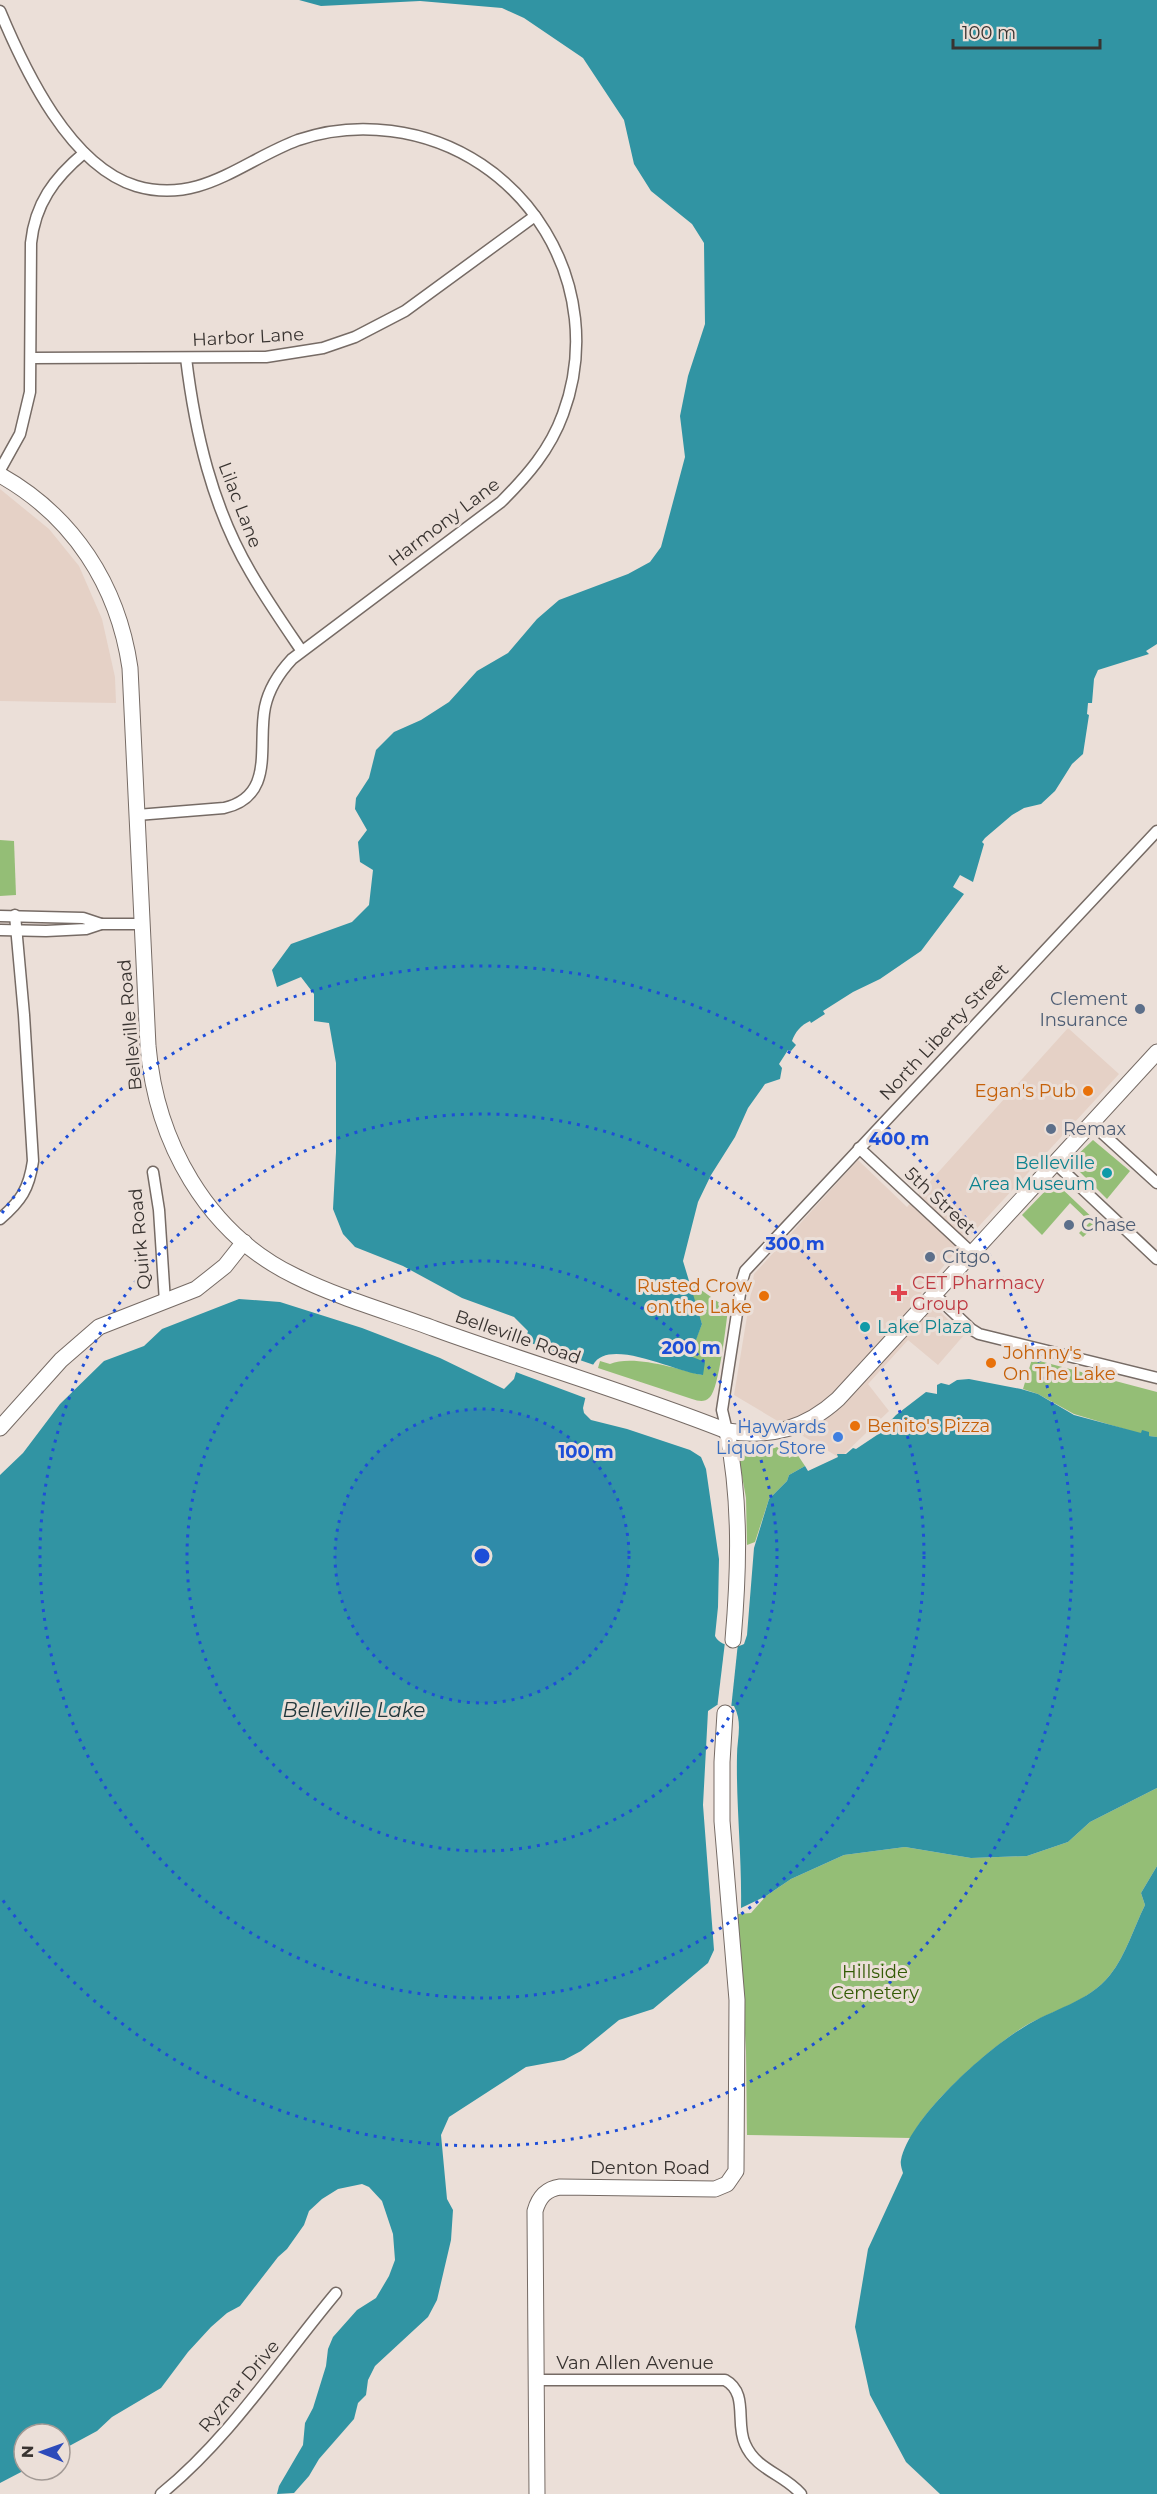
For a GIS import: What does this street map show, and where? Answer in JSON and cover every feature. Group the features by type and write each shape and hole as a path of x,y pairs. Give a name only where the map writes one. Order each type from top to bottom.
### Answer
{"main road":[{"name":"Belleville Road","path":"0,475 35,497 67,526 93,561 113,600 124,636 130,668 150,1069 161,1118 171,1145 196,1190 225,1225 279,1267 313,1285 517,1359 727,1431 754,1435 801,1425 830,1407 1157,1052"},
{"name":"Quirk Road","path":"0,1428 61,1360 99,1327 196,1289 211,1279 244,1242"},
{"path":"727,1431 738,1513 737,1594 733,1640"},
{"name":"Denton Road","path":"537,2494 538,2380 535,2211 543,2194 560,2187 715,2189 728,2184 736,2171 737,2000 722,1821 725,1713"}],"street":[{"name":"Harmony Lane","path":"0,11 27,72 84,153 104,170 127,183 151,190 177,191 212,183 276,150 308,137 347,130 392,131 437,142 472,158 508,185 535,216 550,239 563,266 572,298 576,327 576,356 572,386 552,439 530,472 501,502 301,650 282,671 268,695 263,718 261,768 256,785 248,796 237,804 224,808 137,815"},
{"path":"0,470 15,445 24,420 30,392 31,243 34,222 41,202 52,183 84,153"},
{"name":"Harbor Lane","path":"31,358 186,358 286,355 323,348 355,338 405,311 535,216"},
{"name":"Lilac Lane","path":"186,358 198,435 223,513 250,572 301,650"},
{"name":"North Liberty Street","path":"727,1431 722,1410 745,1271 1156,834"},
{"path":"0,1219 24,1194 30,1180 33,1161 15,915"},
{"path":"0,916 83,918 101,924 142,924"},
{"path":"0,930 17,932 86,929 101,924"},
{"path":"1091,1123 1157,1184"},
{"name":"5th Street","path":"859,1148 972,1253"},
{"path":"1055,1163 1157,1259"},
{"name":"Quirk Road","path":"153,1172 159,1210 165,1302"},
{"path":"934,1294 970,1329 979,1334 1157,1378"},
{"name":"Ryznar Drive","path":"161,2494 233,2422 270,2379 336,2293"},
{"name":"Van Allen Avenue","path":"538,2380 718,2379 732,2384 739,2396 741,2433 748,2452 762,2466 786,2481 801,2494"}],"shaded area":[{"path":"0,489 49,529 79,566 102,619 115,677 116,703 0,701"},
{"path":"1068,1028 1119,1074 957,1250 921,1293 964,1335 938,1365 908,1340 868,1384 889,1411 840,1458 734,1395 754,1274 858,1160 907,1207"}],"green space":[{"path":"0,840 14,841 16,895 0,896"},
{"path":"1093,1140 1130,1171 1107,1199 1070,1162"},
{"path":"1052,1184 1057,1184 1098,1223 1083,1237 1079,1233 1090,1222 1070,1203 1042,1235 1022,1215"},
{"path":"687,1280 728,1309 719,1369 713,1391 708,1399 697,1400 598,1368 600,1361 610,1364 631,1361 656,1364 702,1375 689,1356 702,1324"},
{"path":"1032,1359 1157,1392 1157,1437 1148,1436 1149,1432 1141,1434 1074,1414 1038,1394 1023,1389"},
{"path":"785,1446 789,1458 797,1454 805,1466 789,1475 787,1481 769,1499 755,1542 747,1545 746,1498 739,1459 742,1452"},
{"name":"Hillside Cemetery","path":"1157,1788 1157,1866 1141,1893 1145,1905 1116,1967 1092,1992 1025,2026 995,2047 931,2108 911,2138 747,2135 746,2051 738,1914 751,1913 766,1896 791,1879 844,1855 905,1847 971,1858 1027,1856 1068,1842 1090,1822"}],"water":[{"name":"Belleville Lake","path":"299,0 1157,0 1157,644 1146,651 1149,654 1098,670 1094,679 1092,703 1088,703 1087,714 1089,715 1083,754 1072,764 1055,791 1041,804 1024,808 1012,815 985,838 982,842 984,844 973,882 960,875 953,887 964,894 921,951 880,979 853,992 823,1011 825,1014 799,1029 792,1041 796,1045 791,1051 788,1050 779,1064 782,1068 780,1079 765,1084 748,1108 735,1137 711,1175 698,1202 683,1261 702,1324 690,1356 705,1362 703,1375 629,1355 614,1354 601,1357 593,1365 583,1408 584,1413 591,1420 627,1429 690,1450 701,1457 706,1469 719,1559 715,1636 720,1642 732,1646 744,1644 747,1635 754,1548 769,1499 787,1481 789,1475 805,1466 808,1471 838,1457 837,1454 846,1454 853,1448 856,1449 877,1435 896,1415 926,1392 937,1394 937,1385 941,1383 949,1385 957,1380 969,1379 1021,1389 1038,1394 1074,1415 1141,1433 1142,1430 1149,1432 1149,1436 1157,1437 1157,1788 1090,1822 1068,1842 1027,1856 971,1858 905,1847 844,1855 791,1879 766,1896 741,1908 737,1775 738,1718 734,1706 717,1705 708,1711 703,1805 714,1950 708,1963 653,2009 619,2020 581,2051 564,2060 526,2067 449,2117 441,2135 447,2199 453,2210 451,2240 437,2300 428,2317 375,2366 368,2380 366,2395 358,2403 354,2419 319,2459 309,2476 294,2493 277,2494 279,2486 303,2445 305,2423 313,2408 333,2337 357,2310 376,2298 395,2260 393,2234 382,2201 369,2187 362,2184 338,2189 309,2211 304,2225 287,2249 278,2257 240,2306 227,2313 211,2327 188,2352 161,2388 112,2417 97,2431 72,2445 72,2422 12,2422 12,2477 0,2483 0,1475 23,1453 60,1404 104,1361 144,1346 162,1329 239,1299 280,1302 362,1328 440,1358 504,1389 514,1379 528,1331 514,1317 462,1298 403,1266 355,1247 343,1234 333,1209 336,1152 336,1063 329,1023 314,1021 314,994 301,977 277,987 272,970 291,944 352,922 369,905 373,870 360,862 358,842 367,830 355,809 356,798 369,778 376,750 394,732 421,720 449,702 477,671 508,653 537,619 559,600 628,574 650,562 661,547 685,457 680,416 688,376 705,324 704,243 692,224 651,191 634,164 624,120 583,58 524,18 502,8 420,1 321,6"},
{"path":"1157,1866 1157,2494 940,2494 906,2462 870,2395 855,2327 868,2249 903,2173 901,2160 907,2143 919,2124 952,2086 990,2051 1024,2027 1081,1999 1110,1975 1125,1950 1145,1905 1141,1893"}],"pier":[{"path":"522,1340 597,1366 588,1399 513,1371"},
{"path":"725,1642 738,1643 731,1709 717,1709"}],"place":[{"name":"Clement Insurance","path":"1140,1009"},
{"name":"Egan's Pub","path":"1088,1091"},
{"name":"Remax","path":"1051,1129"},
{"name":"Belleville Area Museum","path":"1107,1173"},
{"name":"Chase","path":"1069,1225"},
{"name":"Citgo","path":"930,1257"},
{"name":"CET Pharmacy Group","path":"899,1293"},
{"name":"Rusted Crow on the Lake","path":"764,1296"},
{"name":"Lake Plaza","path":"865,1327"},
{"name":"Johnny's On The Lake","path":"991,1363"},
{"name":"Benito's Pizza","path":"855,1426"},
{"name":"Haywards Liquor Store","path":"838,1437"}]}
